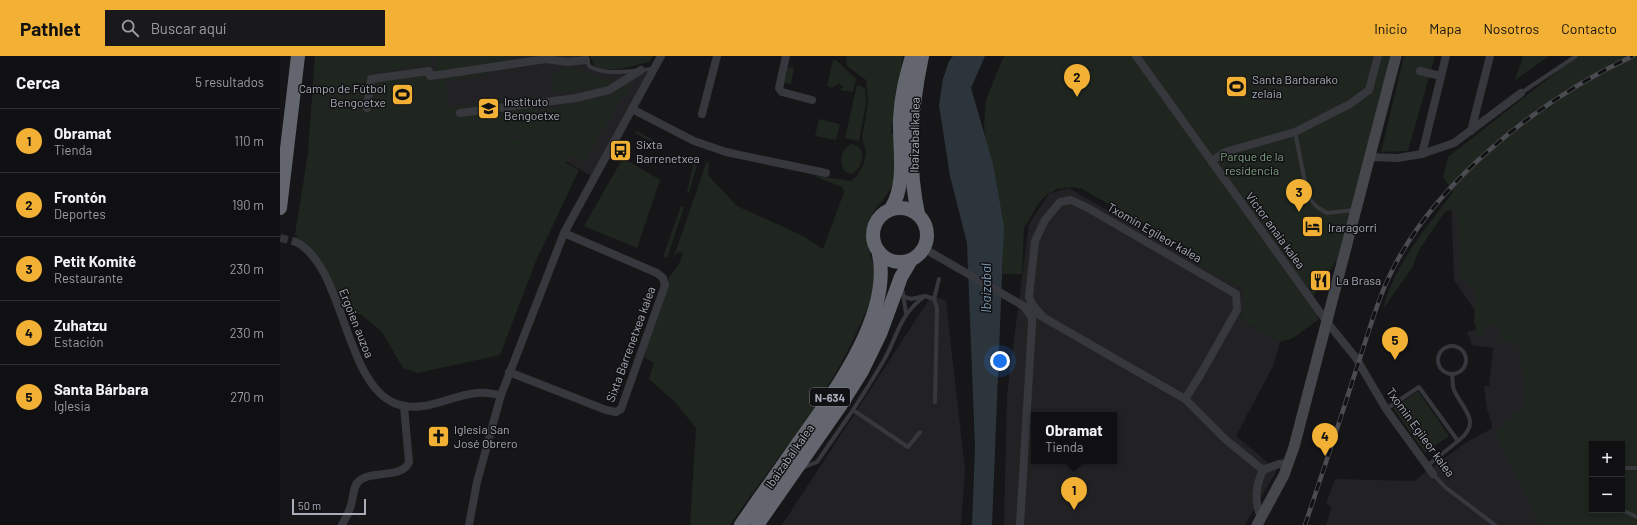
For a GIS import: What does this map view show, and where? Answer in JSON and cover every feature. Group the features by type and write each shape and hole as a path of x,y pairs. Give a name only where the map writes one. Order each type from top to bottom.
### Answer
{"highway":[{"path":"280,208 298,56"},
{"name":"Ibaizabal kalea","path":"891,209 900,183 900,119 903,87 912,56"},
{"name":"Ibaizabal kalea","path":"918,214 914,194 912,120 915,89 922,56"},
{"path":"891,209 900,207 910,209 918,214 924,222 927,230 927,240 923,248"},
{"name":"N-634","path":"879,254 874,246 873,229 876,220 883,213 891,209"},
{"name":"N-634","path":"906,267 923,248"},
{"path":"879,254 906,267"},
{"name":"Ibaizabal kalea","path":"741,525 829,398 859,349 872,319 879,295 882,277 879,254"},
{"name":"Ibaizabal kalea","path":"757,525 796,470 862,371 880,334 906,267"}],"street":[{"path":"469,525 477,482 501,395 564,234 661,56"},
{"path":"702,114 717,56"},
{"path":"786,56 779,88 782,92 812,100"},
{"name":"Victor anaia kalea","path":"1136,56 1327,322"},
{"path":"1212,161 1225,152 1295,132 1350,104 1369,90 1378,56"},
{"path":"1259,521 1272,501 1288,463 1327,322 1396,56"},
{"path":"1422,154 1446,56"},
{"path":"1471,131 1490,56"},
{"path":"367,108 371,79 429,71 430,76 546,59 567,62 586,58"},
{"path":"546,59 550,68"},
{"path":"460,113 576,98 609,90 641,70"},
{"path":"1420,71 1441,76"},
{"path":"1370,157 1397,158 1422,154 1454,143 1503,105 1521,94"},
{"path":"632,109 694,141 712,148 826,173"},
{"name":"Txomin Egileor kalea","path":"1029,297 1035,241 1038,232 1045,220 1060,202 1071,200 1088,208 1228,288 1236,294 1238,310 1199,377 1184,399"},
{"name":"Sixta Barrenetxea kalea","path":"509,372 606,410 616,412 620,409 664,285 663,278 657,273 564,234"},
{"name":"Ergoien auzoa","path":"296,242 306,247 324,273 362,366 372,382 393,403 404,406"},
{"path":"923,248 1184,399 1194,406 1225,439 1263,470"},
{"path":"1024,307 1029,302 1029,297"},
{"path":"1029,297 1040,315"},
{"path":"1020,525 1032,318 1024,307"},
{"path":"1031,335 1040,315"},
{"name":"Txomin Egileor kalea","path":"1327,322 1356,358 1386,409 1434,474"},
{"path":"342,525 348,514 354,489 358,481 368,477 402,470 407,467 409,462 404,406 429,405 476,393 501,395"},
{"path":"1263,470 1279,464 1288,463"},
{"path":"1259,521 1257,487 1263,470"}],"lane":[{"path":"1521,94 1576,56"},
{"path":"586,58 589,66 596,70 611,72 654,69"},
{"path":"1295,132 1308,197 1318,207 1327,213 1356,210"},
{"path":"906,267 906,313"},
{"path":"935,402 937,308 934,299 939,279"},
{"path":"905,297 911,299 925,296 934,299"},
{"path":"796,470 817,462 854,410 884,359 906,313 913,305 925,296"},
{"path":"1452,345 1464,351 1467,359 1466,364 1461,371 1452,374 1443,370 1438,362 1440,352 1452,345"},
{"path":"1427,466 1466,436 1470,429 1470,420 1464,404 1454,389 1452,374"},
{"path":"1386,409 1419,387 1458,441"},
{"path":"854,410 908,447 920,432"},
{"path":"1625,468 1637,468"},
{"name":"Txomin Egileor kalea","path":"1434,474 1445,487 1495,525"},
{"path":"1625,511 1637,517"}],"shaded area":[{"name":"Instituto Bengoetxe","path":"337,56 587,56 589,66 596,70 654,69 595,178 530,141 411,124"},
{"path":"1585,183 1624,441 1589,441 1589,513 1625,513 1625,446 1637,525 1326,525 1332,507 1326,504 1335,479 1414,481 1465,443 1491,429 1492,424 1487,409 1484,386 1489,386 1493,348 1472,345 1467,332 1481,328 1481,320 1454,280 1451,200"},
{"path":"1069,188 1241,288 1245,299 1245,308 1240,319 1280,342 1273,366 1236,436 1277,470 1245,525 1004,525 1007,394 1029,224 1049,194"},
{"path":"932,295 946,301 965,470 961,525 782,525"}],"green space":[{"path":"315,56 370,56 374,75 432,66 434,82 443,77 487,72 485,75 445,82 449,107 536,96 539,116 531,125 540,115 551,108 608,96 626,85 633,78 634,80 628,92 617,104 584,164 570,155 566,163 579,170 536,261 500,355 418,373 403,368 382,332 362,315 345,311 295,234 308,153","holes":["461,130 521,136 524,139"]},
{"path":"371,56 430,56 431,64 374,73"},
{"path":"436,56 510,56 513,62 438,73"},
{"path":"590,56 653,56 649,62 616,69 602,69 595,67"},
{"path":"846,56 903,56 891,133 895,134 895,179 889,192 875,210 867,229 867,242 875,275 871,298 848,350 818,402 730,525 690,525 696,428 676,403 649,379 654,363 645,358 644,352 669,278 679,264 683,253 678,252 673,259 707,161 709,164 708,175 737,206 803,236 823,249 844,192 842,187 811,175 851,181 857,176 864,163 866,152 862,138 868,102 866,80 847,66"},
{"name":"Parque de la residencia","path":"1005,56 1391,56 1337,260 1314,295 1318,320 1293,338 1280,342 1240,319 1244,304 1241,288 1193,261 1191,250 1082,189 1072,187 1057,189 1045,196 1037,206 1024,228 1022,274 1003,274 1002,215 985,138 984,123 986,100"},
{"path":"1404,56 1435,56 1408,151 1381,152"},
{"path":"1523,56 1549,56 1515,80"},
{"path":"1577,56 1637,56 1637,525 1541,525 1537,520 1496,432 1527,403 1517,336 1515,343 1505,342 1499,337 1500,327 1485,325 1484,335 1478,334 1474,321 1476,293 1462,278 1457,208 1445,212 1419,250 1412,268 1383,309 1388,293 1403,262 1422,233 1453,192 1443,177 1448,157"},
{"path":"833,60 836,60 856,79 853,92 840,90 843,87 839,83 832,88 827,86"},
{"path":"788,67 794,68 791,84 784,83"},
{"path":"573,68 607,80 623,78 607,86 598,88 554,93 552,75 560,69"},
{"path":"857,85 865,88 866,104 859,141 845,138"},
{"path":"819,119 840,124 836,140 815,136"},
{"path":"637,131 659,143 658,146 635,133"},
{"path":"852,144 860,149 862,158 859,167 851,174 844,171 841,159 845,148"},
{"path":"682,155 697,165 689,192 687,192 693,165 680,159"},
{"path":"623,158 660,180 637,248 584,226"},
{"path":"681,206 684,207 667,258 663,257"},
{"path":"1418,391 1449,436 1425,453 1393,408"}],"water":[{"name":"Ibaizabal","path":"953,56 985,56 971,88 993,164 1004,226 992,525 972,525 975,447 967,243 950,176 939,105 943,79 949,61"}],"tunnel":[{"path":"280,238 296,242"}],"railway":[{"path":"1305,525 1378,302 1388,279 1407,244 1432,210 1460,178 1492,148 1561,96 1597,74 1633,56"}],"place":[{"name":"Santa Barbarako zelaia","path":"1236,86"},
{"name":"Campo de Fútbol Bengoetxe","path":"402,95"},
{"name":"Frontón","path":"1077,97"},
{"name":"Instituto Bengoetxe","path":"488,108"},
{"name":"Sixta Barrenetxea","path":"620,151"},
{"name":"Petit Komité","path":"1299,212"},
{"name":"Iraragorri","path":"1313,227"},
{"name":"La Brasa","path":"1321,280"},
{"name":"Santa Bárbara","path":"1395,360"},
{"name":"Iglesia San José Obrero","path":"438,436"},
{"name":"Zuhatzu","path":"1325,456"},
{"name":"Obramat","path":"1074,510"}]}
